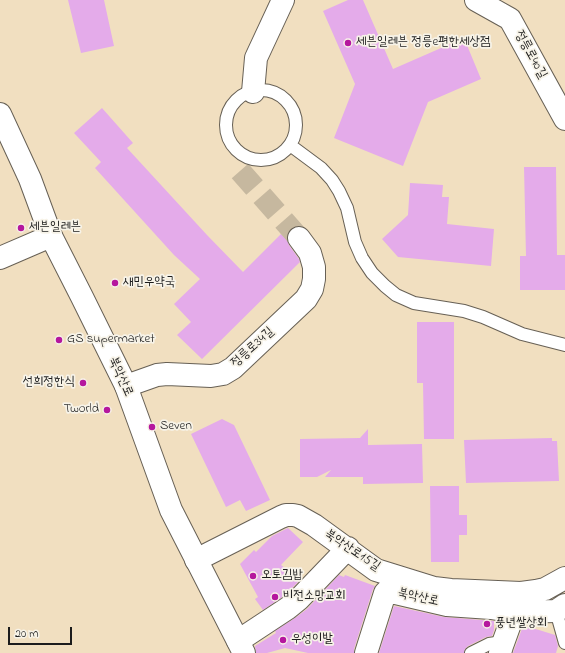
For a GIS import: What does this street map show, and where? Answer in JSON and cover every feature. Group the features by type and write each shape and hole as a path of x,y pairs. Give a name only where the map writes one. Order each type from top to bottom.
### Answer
{"street":[{"path":"253,92 256,58 284,0"},
{"name":"정릉로40길","path":"480,1 510,19 565,120"},
{"name":"북악산로","path":"0,114 30,179 51,236 126,386 171,510 241,647 299,599 348,548"},
{"path":"0,258 51,236"},
{"name":"정릉로34길","path":"126,386 157,375 211,376 223,374 234,368 306,299 312,289 314,267 310,254 300,238"},
{"name":"북악산로15길","path":"196,560 281,517 293,515 305,519 348,548 376,570 434,588 560,608"},
{"name":"북악산로15길","path":"518,602 565,578"},
{"name":"북악산로","path":"366,653 385,593 387,591 447,605 491,608 518,602"},
{"path":"502,648 518,602"}],"lane":[{"path":"259,91 270,92 280,96 294,113 296,124 295,135 290,145 283,153 272,159 260,160 249,158 238,152 231,143 227,132 227,120 231,108 238,99 248,93 259,91"},
{"path":"290,145 321,168 332,180 347,208 355,242 362,258 372,273 396,295 414,303 464,311 483,317 522,334 565,345"},
{"path":"560,608 565,643"},
{"path":"471,653 484,645 489,644 502,648"}],"building":[{"path":"68,0 104,0 114,46 81,53"},
{"path":"348,0 363,0 393,69 464,38 481,79 428,102 403,166 334,138 355,84 323,11"},
{"path":"102,108 133,143 127,148 243,272 281,234 287,239 289,245 299,259 300,262 202,359 177,335 191,322 174,304 200,279 174,255 95,168 101,162 74,133"},
{"path":"524,167 556,167 557,255 565,255 565,290 520,290 520,256 526,256"},
{"path":"410,183 443,185 442,197 449,197 447,224 494,229 491,266 398,257 382,239 408,215"},
{"path":"417,322 454,322 454,439 424,439 423,383 417,383"},
{"path":"222,419 234,425 270,500 246,511 240,500 226,507 191,434"},
{"path":"368,429 368,445 422,444 423,483 363,484 363,477 325,477 331,470 317,477 300,477 300,439 360,438"},
{"path":"552,438 552,441 557,441 559,481 466,483 464,440"},
{"path":"430,486 459,486 459,515 467,515 467,535 459,535 459,562 431,562"},
{"path":"288,528 303,542 281,565 300,580 281,598 263,610 255,599 258,597 240,564 254,550 256,552 272,536"},
{"path":"339,575 344,577 345,575 375,586 354,653 308,653 285,648 267,653 256,653 255,646 276,633 275,631 307,609"},
{"path":"394,606 444,617 494,621 494,630 492,636 486,637 468,646 464,653 379,653"},
{"path":"523,626 555,635 558,646 556,653 513,653"}],"tunnel":[{"path":"240,171 299,238"}],"place":[{"name":"세븐일레븐 정릉e편한세상점","path":"348,43"},
{"name":"세븐일레븐","path":"21,228"},
{"name":"새민우약국","path":"115,283"},
{"name":"GS supermarket","path":"59,340"},
{"name":"선희정한식","path":"83,383"},
{"name":"Tworld","path":"107,410"},
{"name":"Seven","path":"152,427"},
{"name":"오토김밥","path":"253,576"},
{"name":"비전소망교회","path":"275,597"},
{"name":"풍년쌀상회","path":"487,624"},
{"name":"우성이발","path":"283,640"}]}
